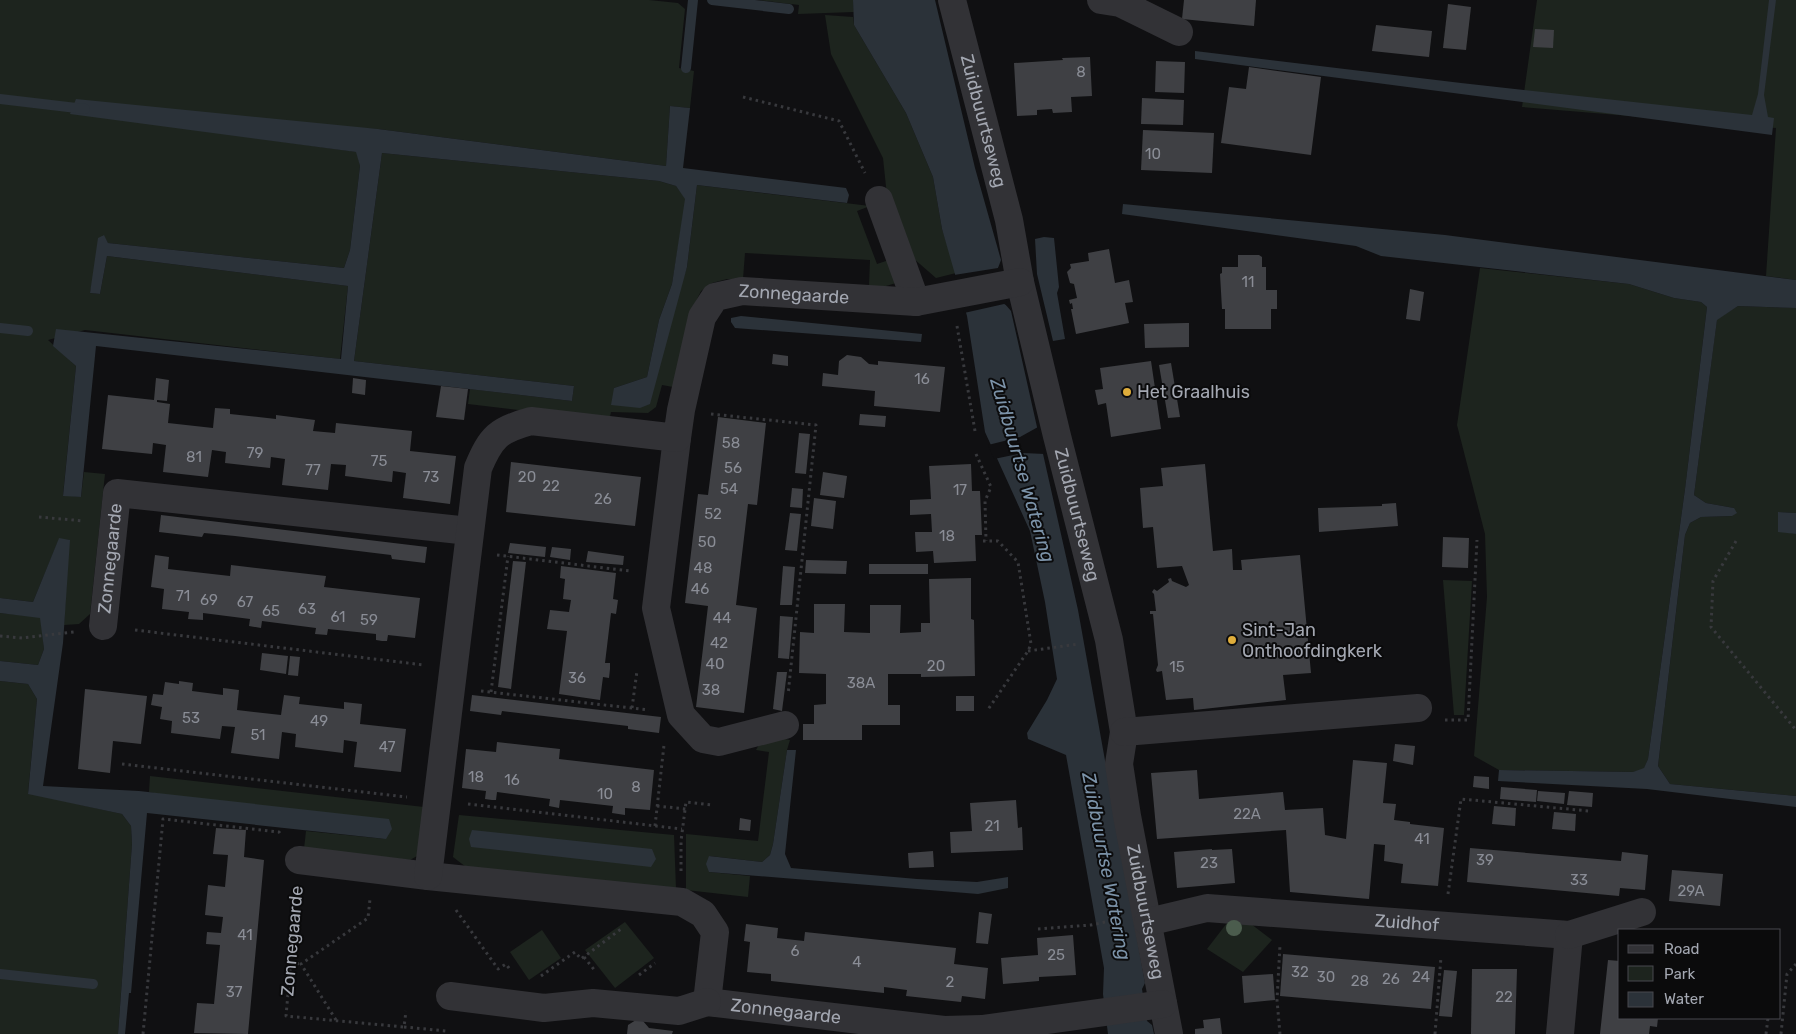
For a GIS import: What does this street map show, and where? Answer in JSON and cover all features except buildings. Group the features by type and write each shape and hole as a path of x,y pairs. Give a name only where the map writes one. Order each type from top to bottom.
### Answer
{"street":[{"name":"Zuidbuurtseweg","path":"952,0 1009,220 1013,284 1057,436 1109,640 1124,732 1120,764 1127,816 1148,922 1156,1005 1169,1034"},
{"path":"1101,0 1120,3 1179,32"},
{"path":"879,200 916,302"},
{"name":"Zonnegaarde","path":"785,725 719,742 703,739 673,714 656,608 681,410 702,317 715,297 742,291 916,302 1013,284"},
{"path":"428,876 468,541 478,468 485,451 496,435 513,426 531,421 677,438"},
{"name":"Zonnegaarde","path":"103,626 118,493 468,541"},
{"path":"1124,732 1418,708"},
{"name":"Zonnegaarde","path":"299,860 428,876 682,902 703,914 715,932 707,1002"},
{"name":"Zuidhof","path":"1148,922 1207,908 1570,935"},
{"path":"1560,1034 1570,935 1642,912"},
{"name":"Zonnegaarde","path":"450,996 544,1008 593,1002 679,1011 707,1002 944,1030 982,1029 1156,1005"}],"path":[{"path":"743,97 838,121 879,200"},
{"path":"960,342 975,431"},
{"path":"681,410 816,425 785,725"},
{"path":"976,454 991,487 985,501 984,541 998,541 1018,562 1031,644 987,711"},
{"path":"40,517 114,524"},
{"path":"1418,708 1441,720 1468,720 1477,540"},
{"path":"468,541 508,556 661,574"},
{"path":"1736,541 1713,581 1712,627 1796,730"},
{"path":"491,692 508,556"},
{"name":"Zonnegaarde","path":"103,626 453,678 491,692 673,714"},
{"path":"0,636 22,638 65,633"},
{"path":"1028,651 1086,643"},
{"path":"655,826 666,728 673,714"},
{"path":"122,764 682,829"},
{"path":"1435,1034 1444,926 1461,799 1589,811"},
{"path":"682,902 681,841 686,802 712,805"},
{"path":"657,806 686,809"},
{"path":"143,1034 163,820 279,832 299,860"},
{"name":"Zonnegaarde","path":"299,860 286,1016 446,1031"},
{"path":"290,963 301,964 368,918 371,890"},
{"path":"538,978 575,952 581,959 643,912 644,899"},
{"path":"452,905 498,969 506,964 514,976"},
{"path":"1280,1034 1277,1000 1282,914"},
{"path":"1038,929 1091,925"},
{"path":"301,964 336,1020"},
{"path":"1781,1034 1787,974 1796,964"},
{"path":"404,1027 406,1011"},
{"path":"1766,1034 1768,1019"}],"green space":[{"path":"0,0 649,0 678,3 685,9 679,68 694,71 690,108 670,106 666,166 378,129 118,119 357,152 360,166 350,250 344,268 108,243 103,235 90,293 100,294 107,256 348,286 340,359 85,330 48,340 76,366 63,495 81,497 84,472 105,474 90,614 79,624 64,625 69,540 59,539 33,602 0,598"},
{"path":"758,0 853,0 854,12 798,14 799,5"},
{"path":"1537,0 1796,0 1796,280 1766,276 1776,128 1522,107"},
{"path":"825,15 853,17 854,25 906,113 933,177 942,229 956,273 936,278 913,258 887,196 883,158 831,54"},
{"path":"382,153 659,181 676,186 686,199 672,284 659,320 647,377 614,388 640,408 687,267 697,185 870,206 857,211 877,264 889,260 896,283 886,286 869,286 870,260 745,253 743,279 727,279 712,283 701,291 694,305 673,387 662,385 656,407 648,413 611,412 609,421 468,404 470,389 572,401 574,386 354,361"},
{"path":"1480,268 1629,284 1674,298 1701,302 1707,307 1685,489 1648,759 1644,769 1634,772 1499,770 1474,756 1487,597 1485,534 1457,425"},
{"path":"1738,306 1796,308 1796,513 1778,512 1778,531 1796,534 1796,796 1670,784 1658,766 1685,535 1690,523 1701,517 1732,516 1734,508 1706,503 1694,495 1717,319"},
{"path":"1443,580 1472,581 1464,715 1454,715"},
{"path":"0,613 41,617 44,649 38,665 0,661"},
{"path":"0,681 28,684 37,699 28,793 122,814 131,826 132,844 118,1034 0,1034"},
{"path":"780,738 790,740 770,855 762,862 710,856 709,872 750,876 748,897 686,890 686,834 758,841 769,752 756,750 761,741"},
{"path":"150,776 424,807 417,856 410,860 304,849 306,831 386,839 149,792"},
{"path":"459,815 674,835 676,889 466,867 453,857"},
{"path":"625,922 654,958 615,988 585,950"},
{"path":"1227,923 1251,924 1272,940 1243,972 1207,949"},
{"path":"542,930 561,958 529,980 510,952"}],"water":[{"name":"Zuidbuurtse Watering","path":"853,0 935,0 975,168 1001,260 998,268 1005,304 1011,311 1078,610 1145,983 1142,989 1147,1021 1152,1025 1154,1034 1108,1034 1103,994 1104,968 1066,755 1028,739 1027,733 1057,679 1045,602 1030,531 985,432 967,316 942,229 933,177 906,113 854,25"},
{"path":"1769,0 1776,0 1764,95 1768,117 1774,118 1772,135 1195,59 1195,51 1752,115 1758,94"},
{"path":"76,99 378,129 666,166 670,106 690,108 683,168 846,188 849,195 847,203 697,185 687,267 650,404 640,408 611,405 614,388 647,377 659,320 672,284 685,199 676,186 659,181 382,153 354,361 574,386 572,401 96,346 81,497 63,496 76,366 53,346 56,329 341,359 348,286 107,256 100,294 90,293 98,238 104,235 108,243 344,268 350,250 360,166 356,152 70,114"},
{"path":"1123,204 1445,235 1796,280 1796,308 1738,306 1717,320 1694,495 1706,503 1734,508 1737,513 1732,516 1701,517 1690,523 1685,535 1658,766 1670,784 1796,796 1796,807 1647,789 1498,781 1499,770 1633,772 1644,768 1648,759 1685,489 1707,307 1701,302 1674,298 1629,284 1381,256 1356,246 1122,214"},
{"path":"1044,237 1054,238 1059,287 1057,293 1065,339 1053,341 1037,274 1035,239"},
{"path":"741,316 922,334 921,342 735,328 731,318"},
{"path":"1778,512 1796,513 1796,534 1778,532"},
{"path":"59,538 70,540 63,643 43,786 139,791 389,819 392,829 386,839 147,813 131,993 129,993 125,1034 118,1034 132,844 131,826 122,814 28,794 37,699 28,684 0,681 0,661 38,665 44,649 40,618 0,613 0,598 33,602"},
{"path":"787,750 796,750 785,854 791,868 917,879 977,882 1008,877 1008,888 978,894 709,872 706,864 709,856 762,862 770,855"},
{"path":"472,830 652,849 656,859 651,867 471,847 469,839"}],"pier":[{"path":"1001,264 1000,268 1009,306 1004,304 964,313 954,275 998,268"},
{"path":"1038,427 1045,454 1023,453 994,459 988,445 1020,437"}],"waterway":[{"path":"686,68 693,0"},
{"path":"712,0 789,9"},
{"path":"0,99 85,109"},
{"path":"0,328 28,331"},
{"path":"0,974 93,984"}],"place":[{"name":"Het Graalhuis","path":"1127,392"},
{"name":"Sint-Jan Onthoofdingkerk","path":"1232,640"}]}
